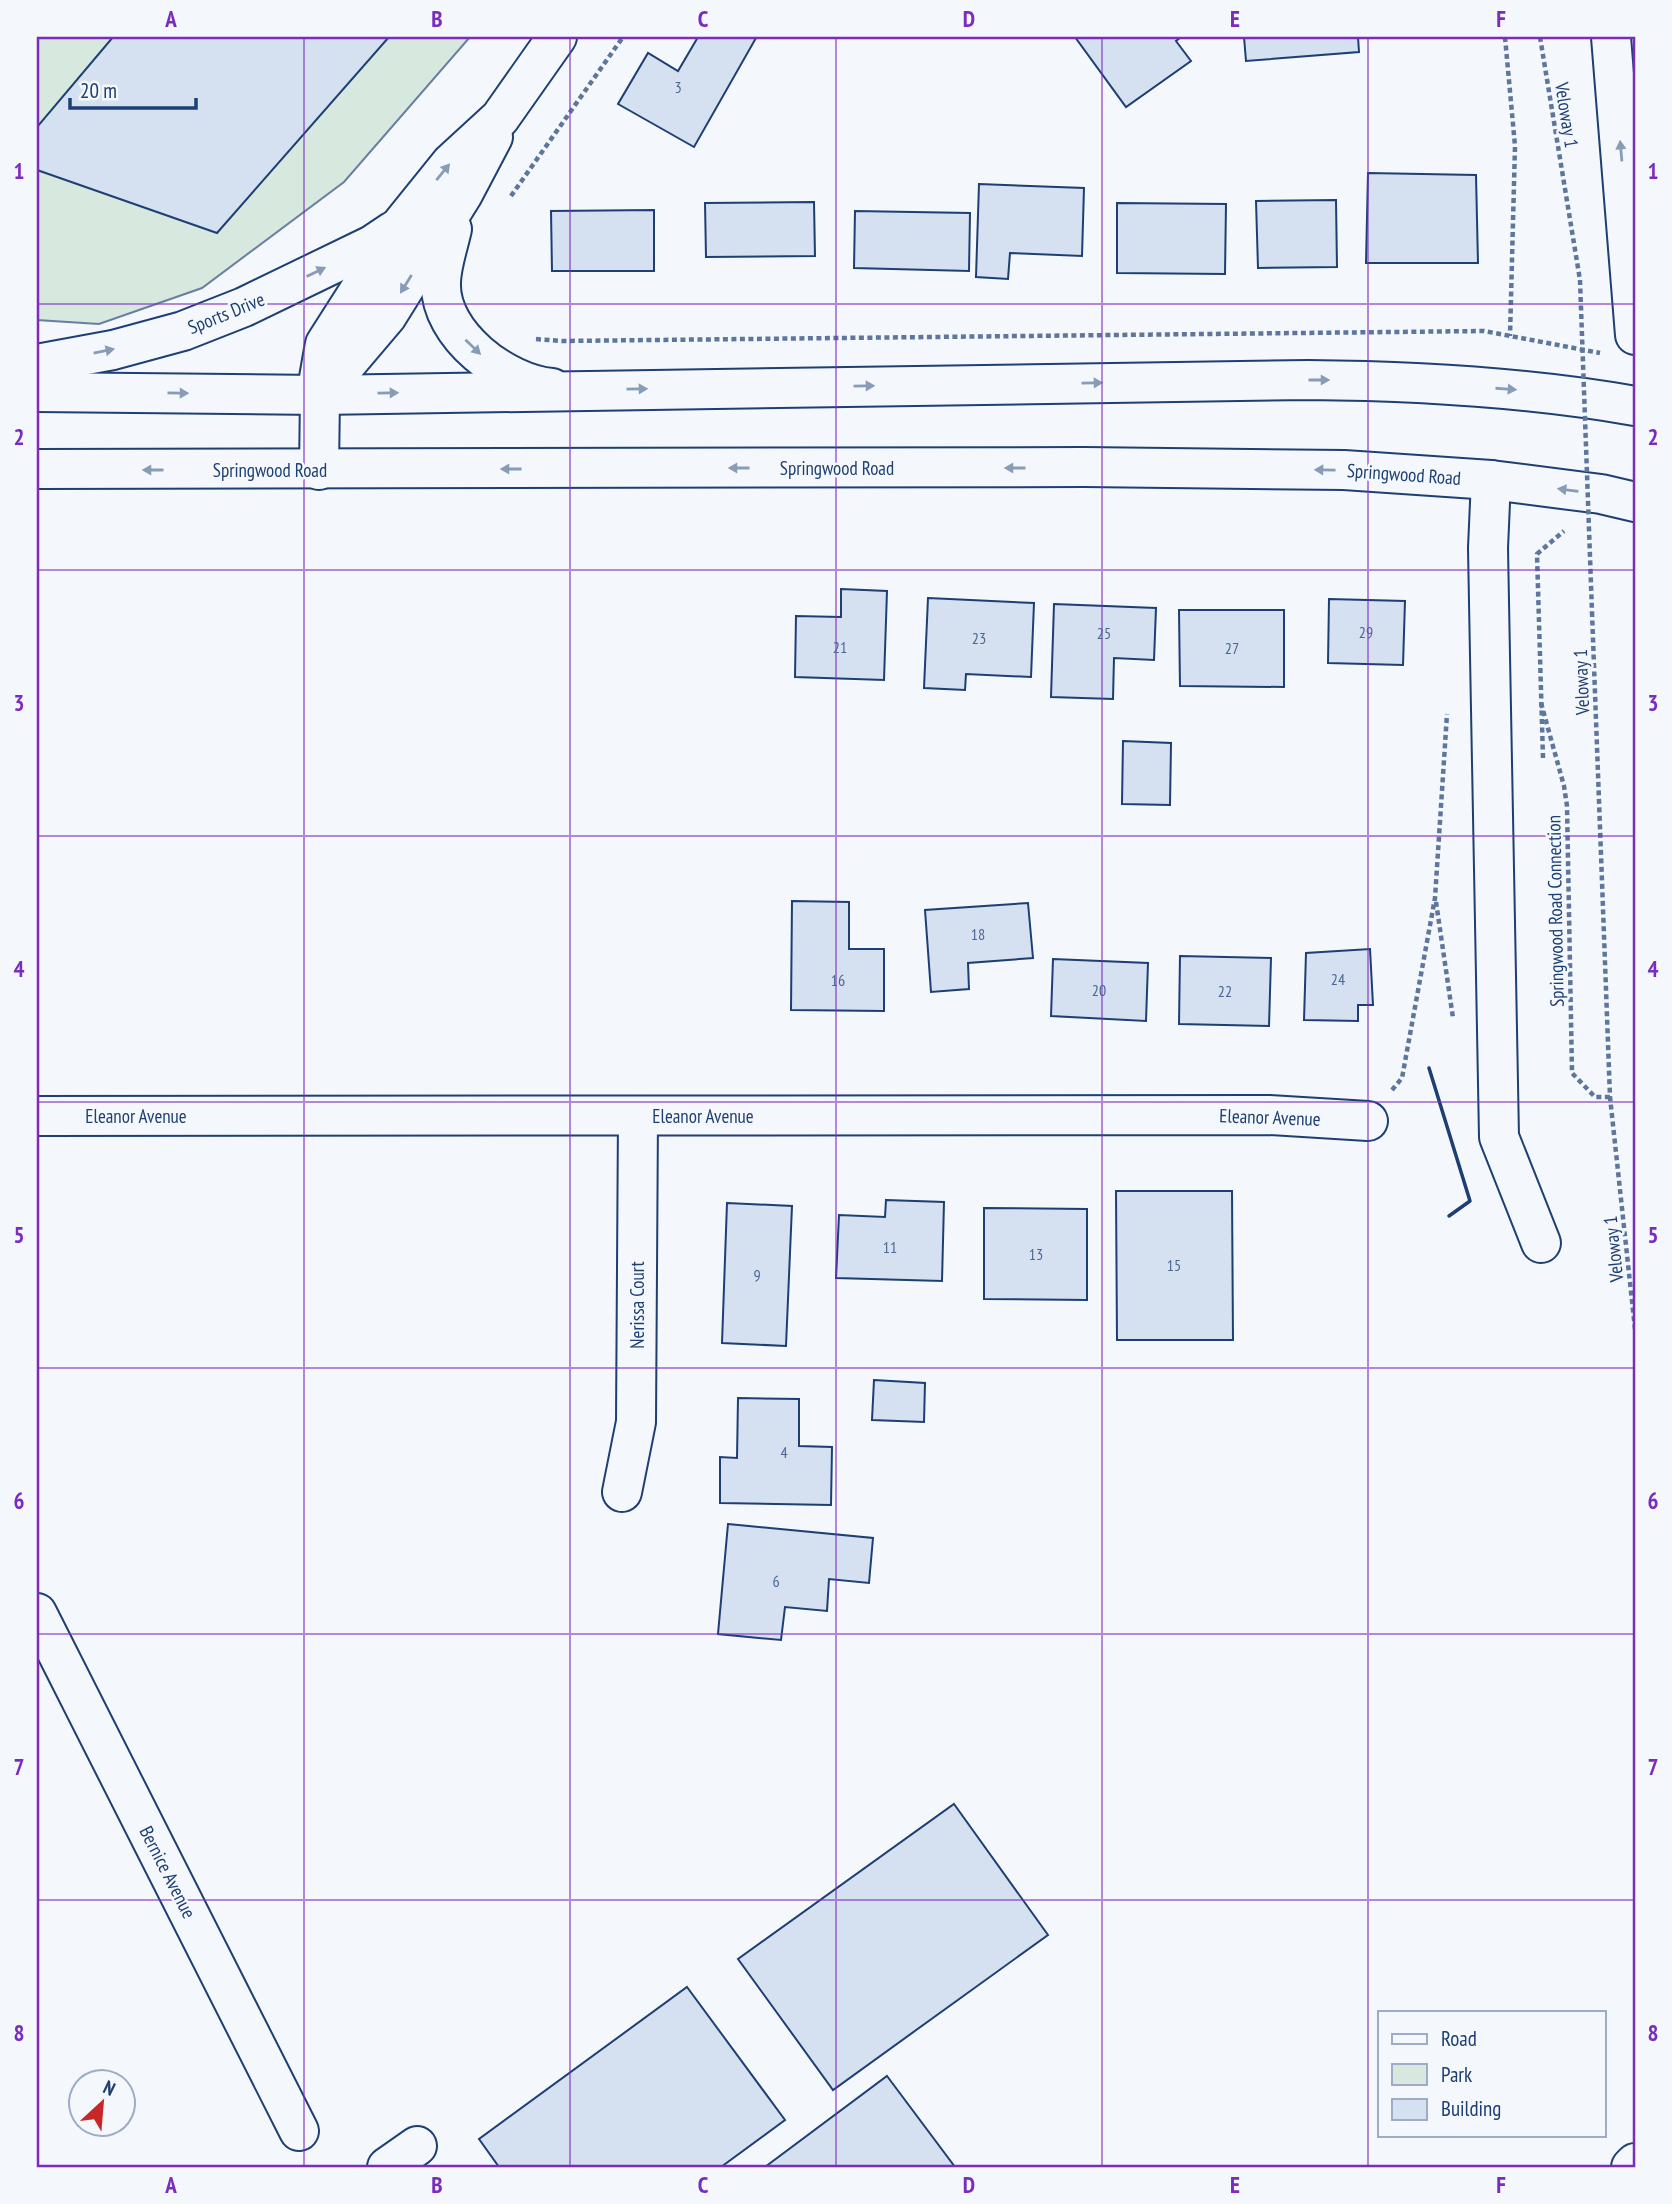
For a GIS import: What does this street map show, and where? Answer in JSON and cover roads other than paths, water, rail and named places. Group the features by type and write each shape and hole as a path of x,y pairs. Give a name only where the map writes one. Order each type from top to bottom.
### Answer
{"main road":[{"name":"Sports Drive","path":"319,470 319,378 325,344 401,225 451,163 500,118 557,37"},
{"path":"1611,37 1632,293 1623,345"},
{"name":"Sports Drive","path":"320,395 387,316 463,194 500,118"},
{"path":"463,194 455,214 441,283 444,306 453,325 472,348 504,373 537,387 569,390"},
{"name":"Sports Drive","path":"37,364 113,349 183,331 268,296 373,245 401,225"},
{"path":"37,392 320,395 1372,381 1535,391 1635,406"},
{"name":"Springwood Road","path":"37,469 1084,467 1344,470 1491,480 1601,494 1635,502"},
{"path":"1491,480 1488,548 1499,1137 1541,1243"},
{"name":"Eleanor Avenue","path":"37,1116 1269,1115 1368,1121"},
{"name":"Nerissa Court","path":"622,1492 636,1422 638,1116"},
{"name":"Bernice Avenue","path":"37,1613 299,2131"},
{"path":"1631,2167 1635,2163"}]}
